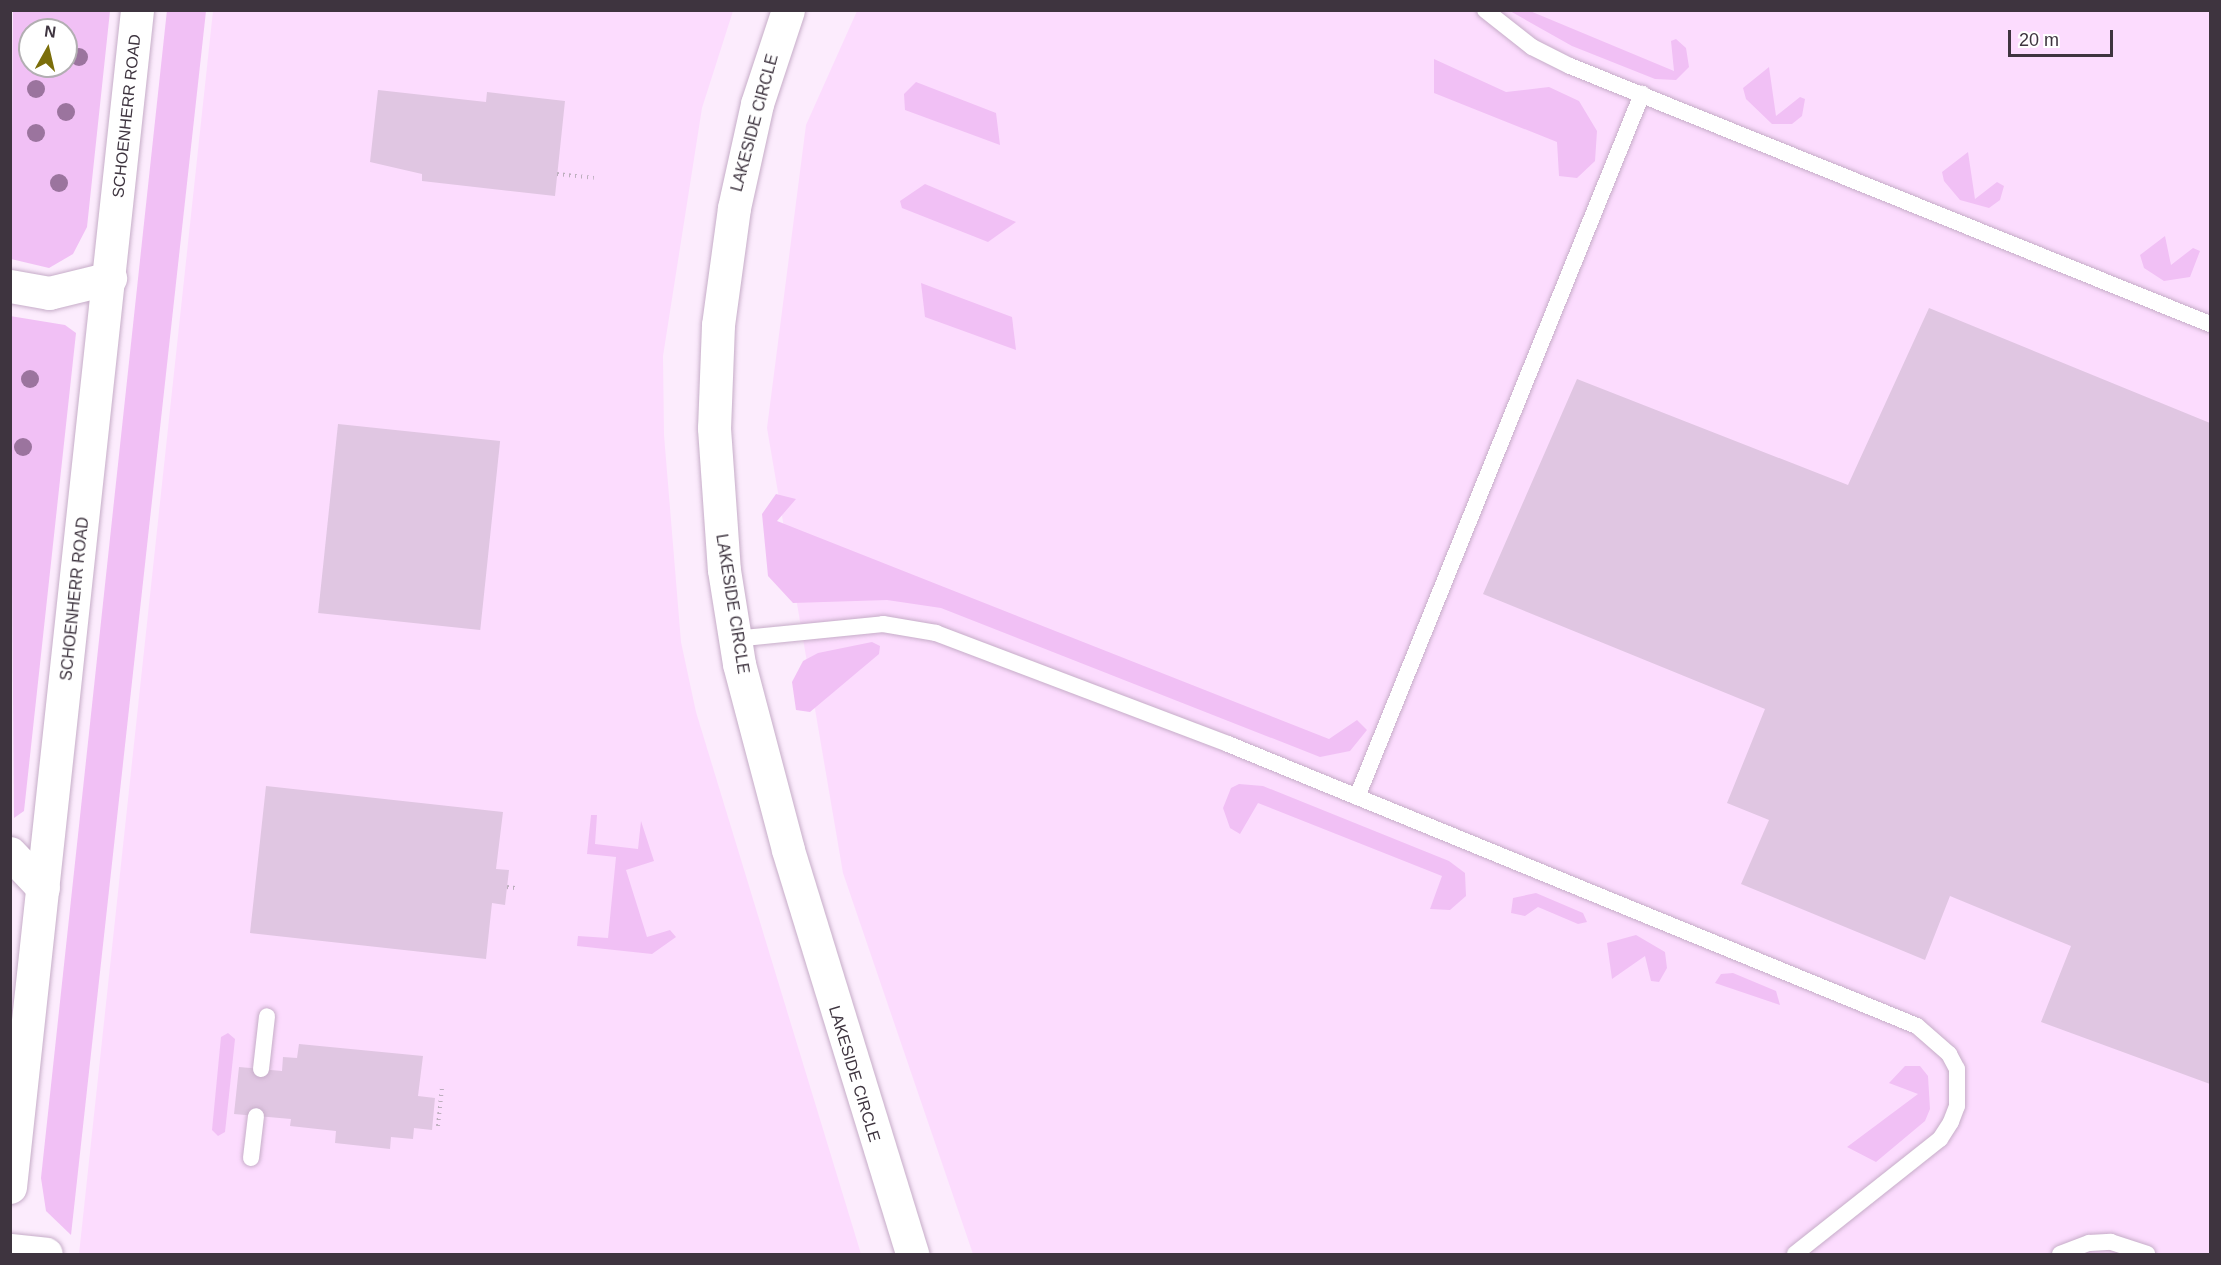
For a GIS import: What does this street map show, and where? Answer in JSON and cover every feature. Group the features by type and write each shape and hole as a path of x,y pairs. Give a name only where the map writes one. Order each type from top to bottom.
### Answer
{"main road":[{"name":"SCHOENHERR ROAD","path":"10,1187 110,278 137,10"},
{"name":"LAKESIDE CIRCLE","path":"788,10 757,104 734,208 717,336 715,479 734,639 841,1034 912,1254"},
{"path":"10,286 49,293 110,278"},
{"path":"10,853 42,888"},
{"path":"10,1250 46,1254"}],"lane":[{"path":"1485,10 1532,47 1642,94 2211,324"},
{"path":"1357,797 1642,94"},
{"path":"734,639 883,624 936,633 1357,797 1917,1026 1949,1054 1957,1070 1957,1106 1940,1139 1795,1254"},
{"path":"261,1069 267,1016"},
{"path":"251,1158 256,1116"},
{"path":"2060,1254 2089,1242 2111,1242 2147,1254"}],"path":[{"path":"557,174 594,178"},
{"path":"507,887 515,888"},
{"path":"438,1126 442,1088"},
{"path":"433,1114 439,1115"}],"shaded area":[{"path":"167,10 206,11 71,1235 46,1211 41,1178"},
{"path":"13,11 110,11 87,227 73,254 49,268 11,259"},
{"path":"213,11 733,11 702,108 663,356 664,435 681,642 696,712 861,1254 79,1254"},
{"path":"857,11 2210,11 2210,1254 973,1254 843,873 767,428 806,125"},
{"path":"1510,11 1530,11 1674,71 1671,41 1676,39 1686,48 1689,67 1676,80 1655,79 1572,46"},
{"path":"1434,59 1506,92 1549,87 1579,101 1597,131 1595,161 1577,178 1559,176 1557,142 1434,93"},
{"path":"1769,67 1776,116 1800,97 1805,99 1802,116 1792,124 1772,124 1746,99 1743,88"},
{"path":"916,82 996,113 1000,145 905,110 904,94"},
{"path":"1968,152 1975,199 1997,182 2004,186 2000,200 1989,208 1960,200 1944,181 1942,172"},
{"path":"925,184 1016,222 988,242 902,208 900,201"},
{"path":"2165,236 2171,265 2193,248 2200,251 2190,277 2164,281 2144,268 2140,255"},
{"path":"921,283 1012,317 1016,350 925,317"},
{"path":"10,316 65,325 76,333 24,811 14,818"},
{"path":"776,494 796,499 777,521 1329,739 1357,720 1367,730 1350,751 1320,757 941,608 887,600 793,603 768,576 762,514"},
{"path":"872,642 880,646 879,654 810,712 796,710 792,682 803,661 818,653"},
{"path":"1239,784 1263,786 1449,861 1465,873 1466,896 1450,910 1430,909 1442,876 1258,803 1240,834 1230,828 1223,808 1231,788"},
{"path":"591,815 597,815 595,844 638,849 641,821 654,861 626,870 647,937 670,930 676,937 652,954 577,946 578,936 608,938 616,857 587,854"},
{"path":"1536,893 1583,913 1587,922 1578,924 1538,907 1525,916 1511,913 1513,898"},
{"path":"1636,935 1665,952 1667,968 1659,982 1651,981 1645,956 1612,979 1607,943"},
{"path":"1733,973 1776,991 1780,1005 1715,983 1721,974"},
{"path":"228,1033 235,1039 225,1132 218,1136 212,1130 221,1037"},
{"path":"1905,1066 1920,1066 1928,1076 1930,1109 1925,1121 1876,1162 1847,1147 1918,1094 1889,1083"}],"building":[{"path":"378,90 486,102 487,92 565,101 555,196 422,181 422,174 370,162"},
{"path":"1929,308 2210,423 2210,1084 2041,1022 2071,946 1950,896 1925,960 1741,884 1769,820 1727,803 1765,709 1483,594 1577,379 1848,485"},
{"path":"338,424 500,441 480,630 318,613"},
{"path":"266,786 503,812 496,869 509,870 505,905 492,903 486,959 250,933"},
{"path":"299,1044 423,1056 418,1096 435,1098 432,1130 414,1128 413,1139 391,1137 390,1149 335,1143 336,1131 290,1126 291,1119 234,1114 239,1067 282,1071 283,1057 297,1058"}]}
